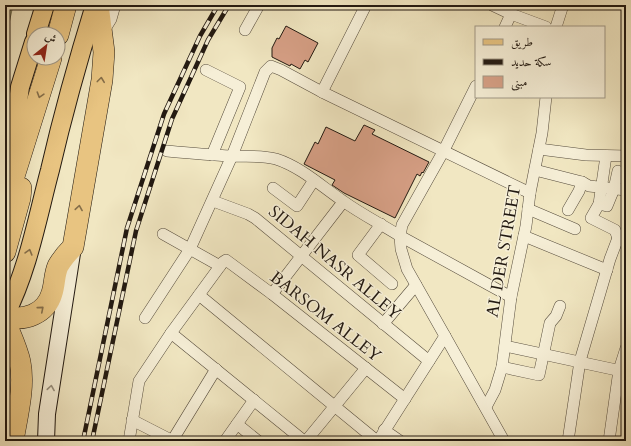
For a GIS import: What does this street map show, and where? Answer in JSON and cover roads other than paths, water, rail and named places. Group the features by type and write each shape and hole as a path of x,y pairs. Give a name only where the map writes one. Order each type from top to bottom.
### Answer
{"highway":[{"path":"60,26 66,5"},
{"path":"5,316 17,319 25,318 43,308 51,297 58,266 73,247 102,80 104,52 96,5"},
{"path":"5,205 48,66"},
{"path":"5,252 20,198 21,178 18,163"},
{"path":"5,321 17,353 21,372 21,391 13,441"}],"main road":[{"path":"38,26 45,5"},
{"path":"5,316 17,289 28,257 64,110 96,5"},
{"path":"5,192 20,86 26,66"},
{"path":"46,441 47,414 73,247"},
{"path":"38,441 47,414"}],"street":[{"path":"102,34 108,24 115,5"},
{"path":"245,30 259,5"},
{"path":"322,92 366,5"},
{"path":"492,5 509,10 544,26"},
{"path":"556,26 563,5"},
{"path":"505,26 509,10"},
{"path":"145,318 190,249 213,201 265,72 271,66 443,152 530,193"},
{"path":"206,70 240,87 212,155"},
{"path":"475,88 443,152 402,225 400,236 401,249 406,269 446,336 504,441"},
{"name":"AL DER STREET","path":"486,407 495,390 502,367 511,297 524,236 534,170 542,133 546,98"},
{"path":"538,149 586,155 626,156"},
{"path":"167,151 212,155 262,156 296,168 344,202 400,236 511,297"},
{"path":"568,441 580,362 607,270 622,240 615,230 591,218 599,204 606,156"},
{"path":"534,170 582,182 589,186 626,190"},
{"path":"599,204 606,207 614,189 618,171"},
{"path":"273,188 297,206 314,180"},
{"path":"568,210 579,191 582,182"},
{"name":"SIDAH NASR ALLEY","path":"213,201 252,216 429,362"},
{"path":"272,294 300,256 344,202"},
{"path":"528,209 575,229"},
{"path":"381,224 358,255 392,284"},
{"name":"BARSOM ALLEY","path":"163,234 190,249 223,263 272,294 405,399"},
{"path":"524,236 607,270"},
{"path":"129,441 139,381 171,333 223,263"},
{"path":"383,324 416,285"},
{"path":"199,295 377,441 446,336"},
{"path":"502,367 538,375 540,373 550,323 556,316 560,306"},
{"path":"171,333 305,441 366,368"},
{"path":"505,346 622,371"},
{"path":"609,441 626,348"},
{"path":"132,420 172,441 216,369"},
{"path":"225,441 254,400"},
{"path":"237,424 258,441"},
{"path":"384,430 400,441"}],"railway":[{"path":"83,441 127,228 164,114 200,36 218,5"},
{"path":"92,441 136,231 172,119 208,40 229,5"}]}
